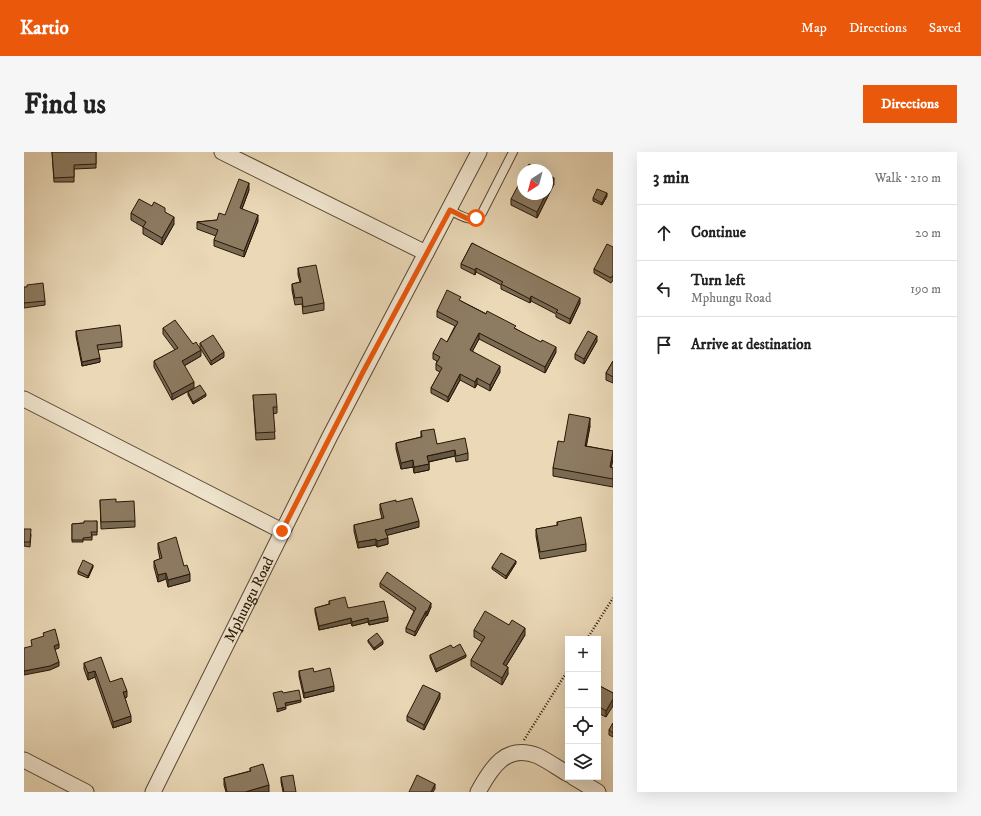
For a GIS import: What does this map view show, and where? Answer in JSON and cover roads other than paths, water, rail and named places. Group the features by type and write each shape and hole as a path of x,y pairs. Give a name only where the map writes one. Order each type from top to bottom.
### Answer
{"street":[{"path":"222,152 426,253"},
{"name":"Mphungu Road","path":"153,792 282,531 360,378 450,210 479,152"},
{"path":"24,399 282,531"},
{"path":"478,792 497,763 506,756 516,753 528,753 538,756 565,772"},
{"path":"24,760 86,792"},
{"path":"578,780 598,792"}],"lane":[{"path":"450,210 468,219 480,216 513,152"}]}
